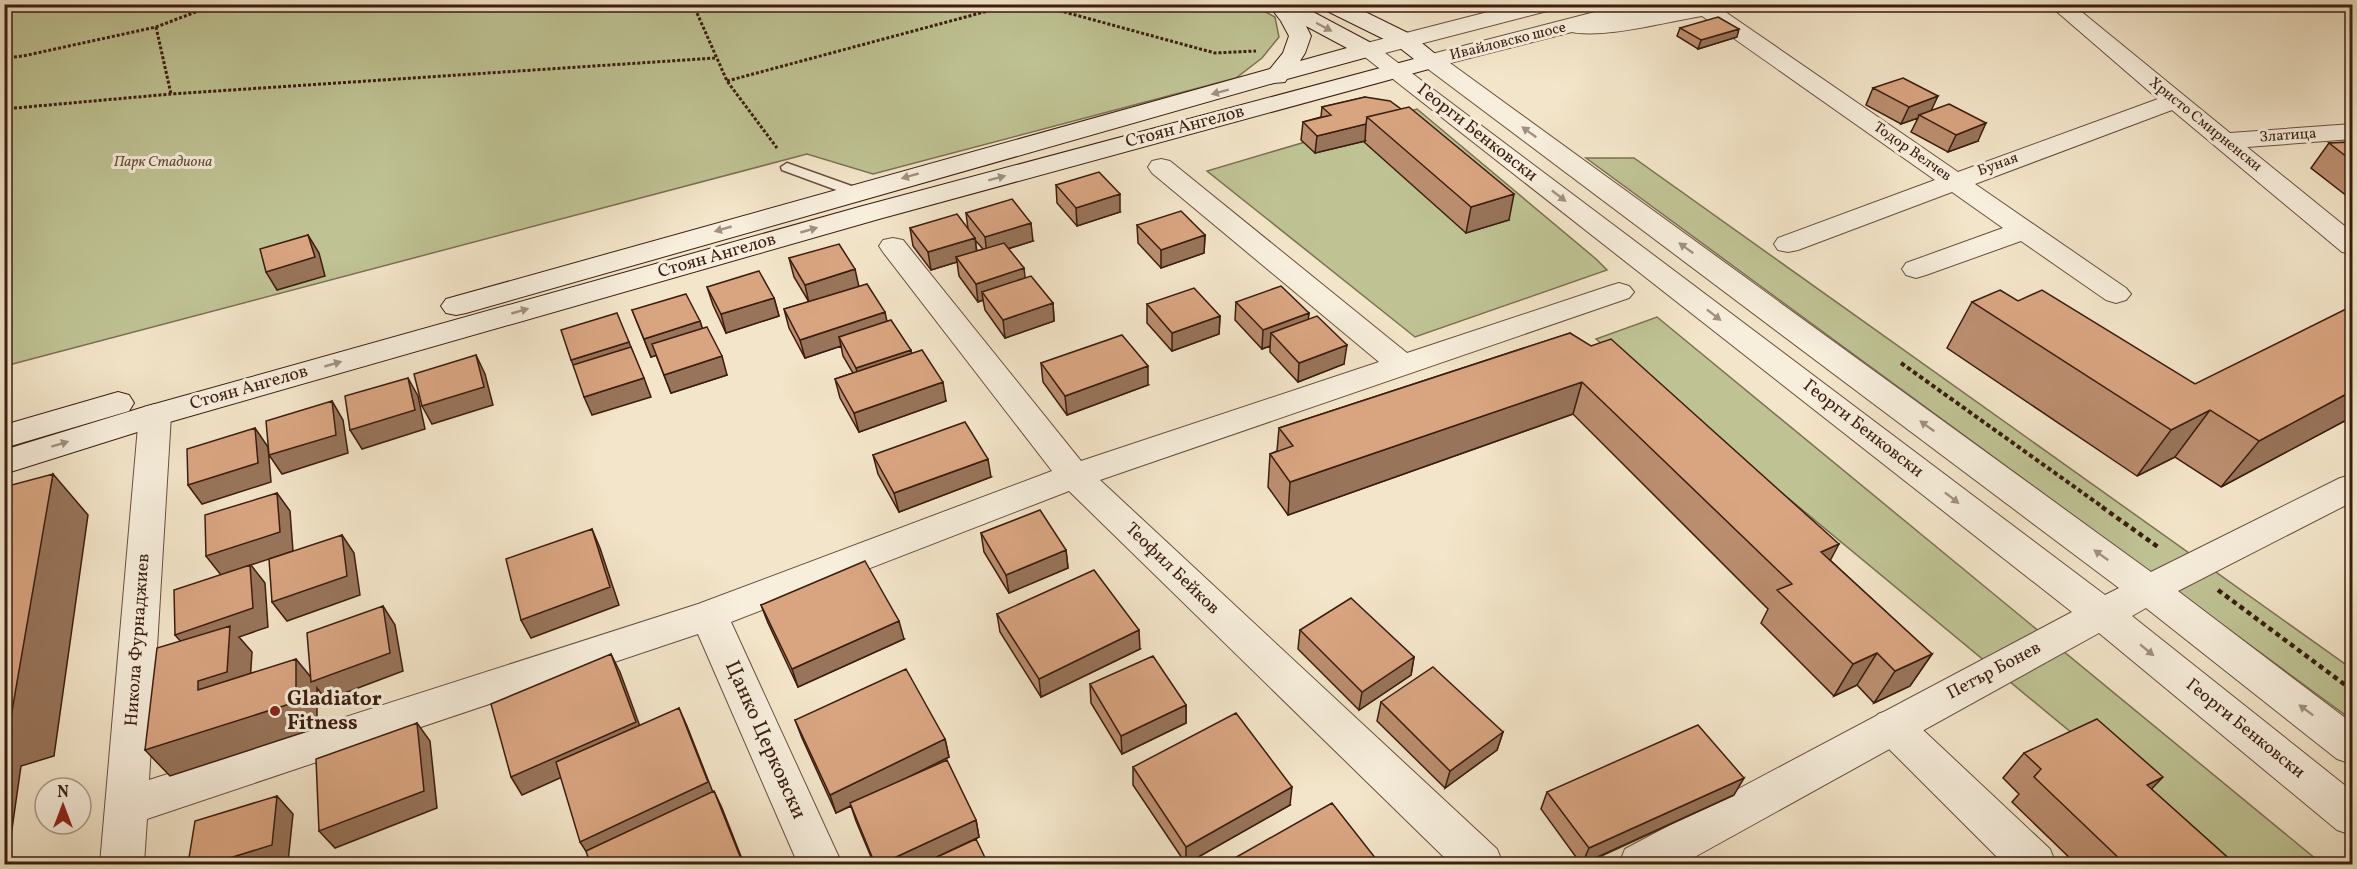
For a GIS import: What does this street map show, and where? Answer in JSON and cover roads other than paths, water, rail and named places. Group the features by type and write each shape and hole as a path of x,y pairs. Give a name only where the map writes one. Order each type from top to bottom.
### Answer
{"street":[{"path":"1277,77 1295,49 1300,36 1291,19 1279,4"},
{"name":"Георги Бенковски","path":"1279,4 1367,50 1395,70 2101,613 2352,816"},
{"name":"Георги Бенковски","path":"1331,4 1404,40 2148,589 2352,746"},
{"name":"Ивайловско шосе","path":"1404,40 1547,4"},
{"name":"Ивайловско шосе","path":"1432,61 1653,4"},
{"name":"Христо Смирненски","path":"2058,4 2352,246"},
{"path":"1574,26 1620,24 1718,7"},
{"name":"Тодор Велчев","path":"1718,7 1954,181 2116,294"},
{"name":"Стоян Ангелов","path":"4,436 855,192 1404,40"},
{"name":"Стоян Ангелов","path":"4,462 155,415 869,213 1432,61"},
{"name":"Буная","path":"1788,244 2175,101"},
{"name":"Златица","path":"2223,141 2352,131"},
{"path":"1161,167 1402,365"},
{"path":"1916,269 2025,230"},
{"name":"Теофил Бейков","path":"893,246 1074,476 1481,864"},
{"path":"126,807 709,615 1074,476 1619,292"},
{"name":"Никола Фурнаджиев","path":"122,864 155,415"},
{"name":"Петър Бонев","path":"1641,864 2101,613 2352,487"},
{"name":"Цанко Церковски","path":"709,615 820,864"},
{"path":"1892,726 2034,864"}],"lane":[{"path":"787,167 855,192"}],"place":[{"name":"Gladiator Fitness","path":"275,711"}],"park label":[{"name":"Парк Стадиона","path":"163,162"}]}
